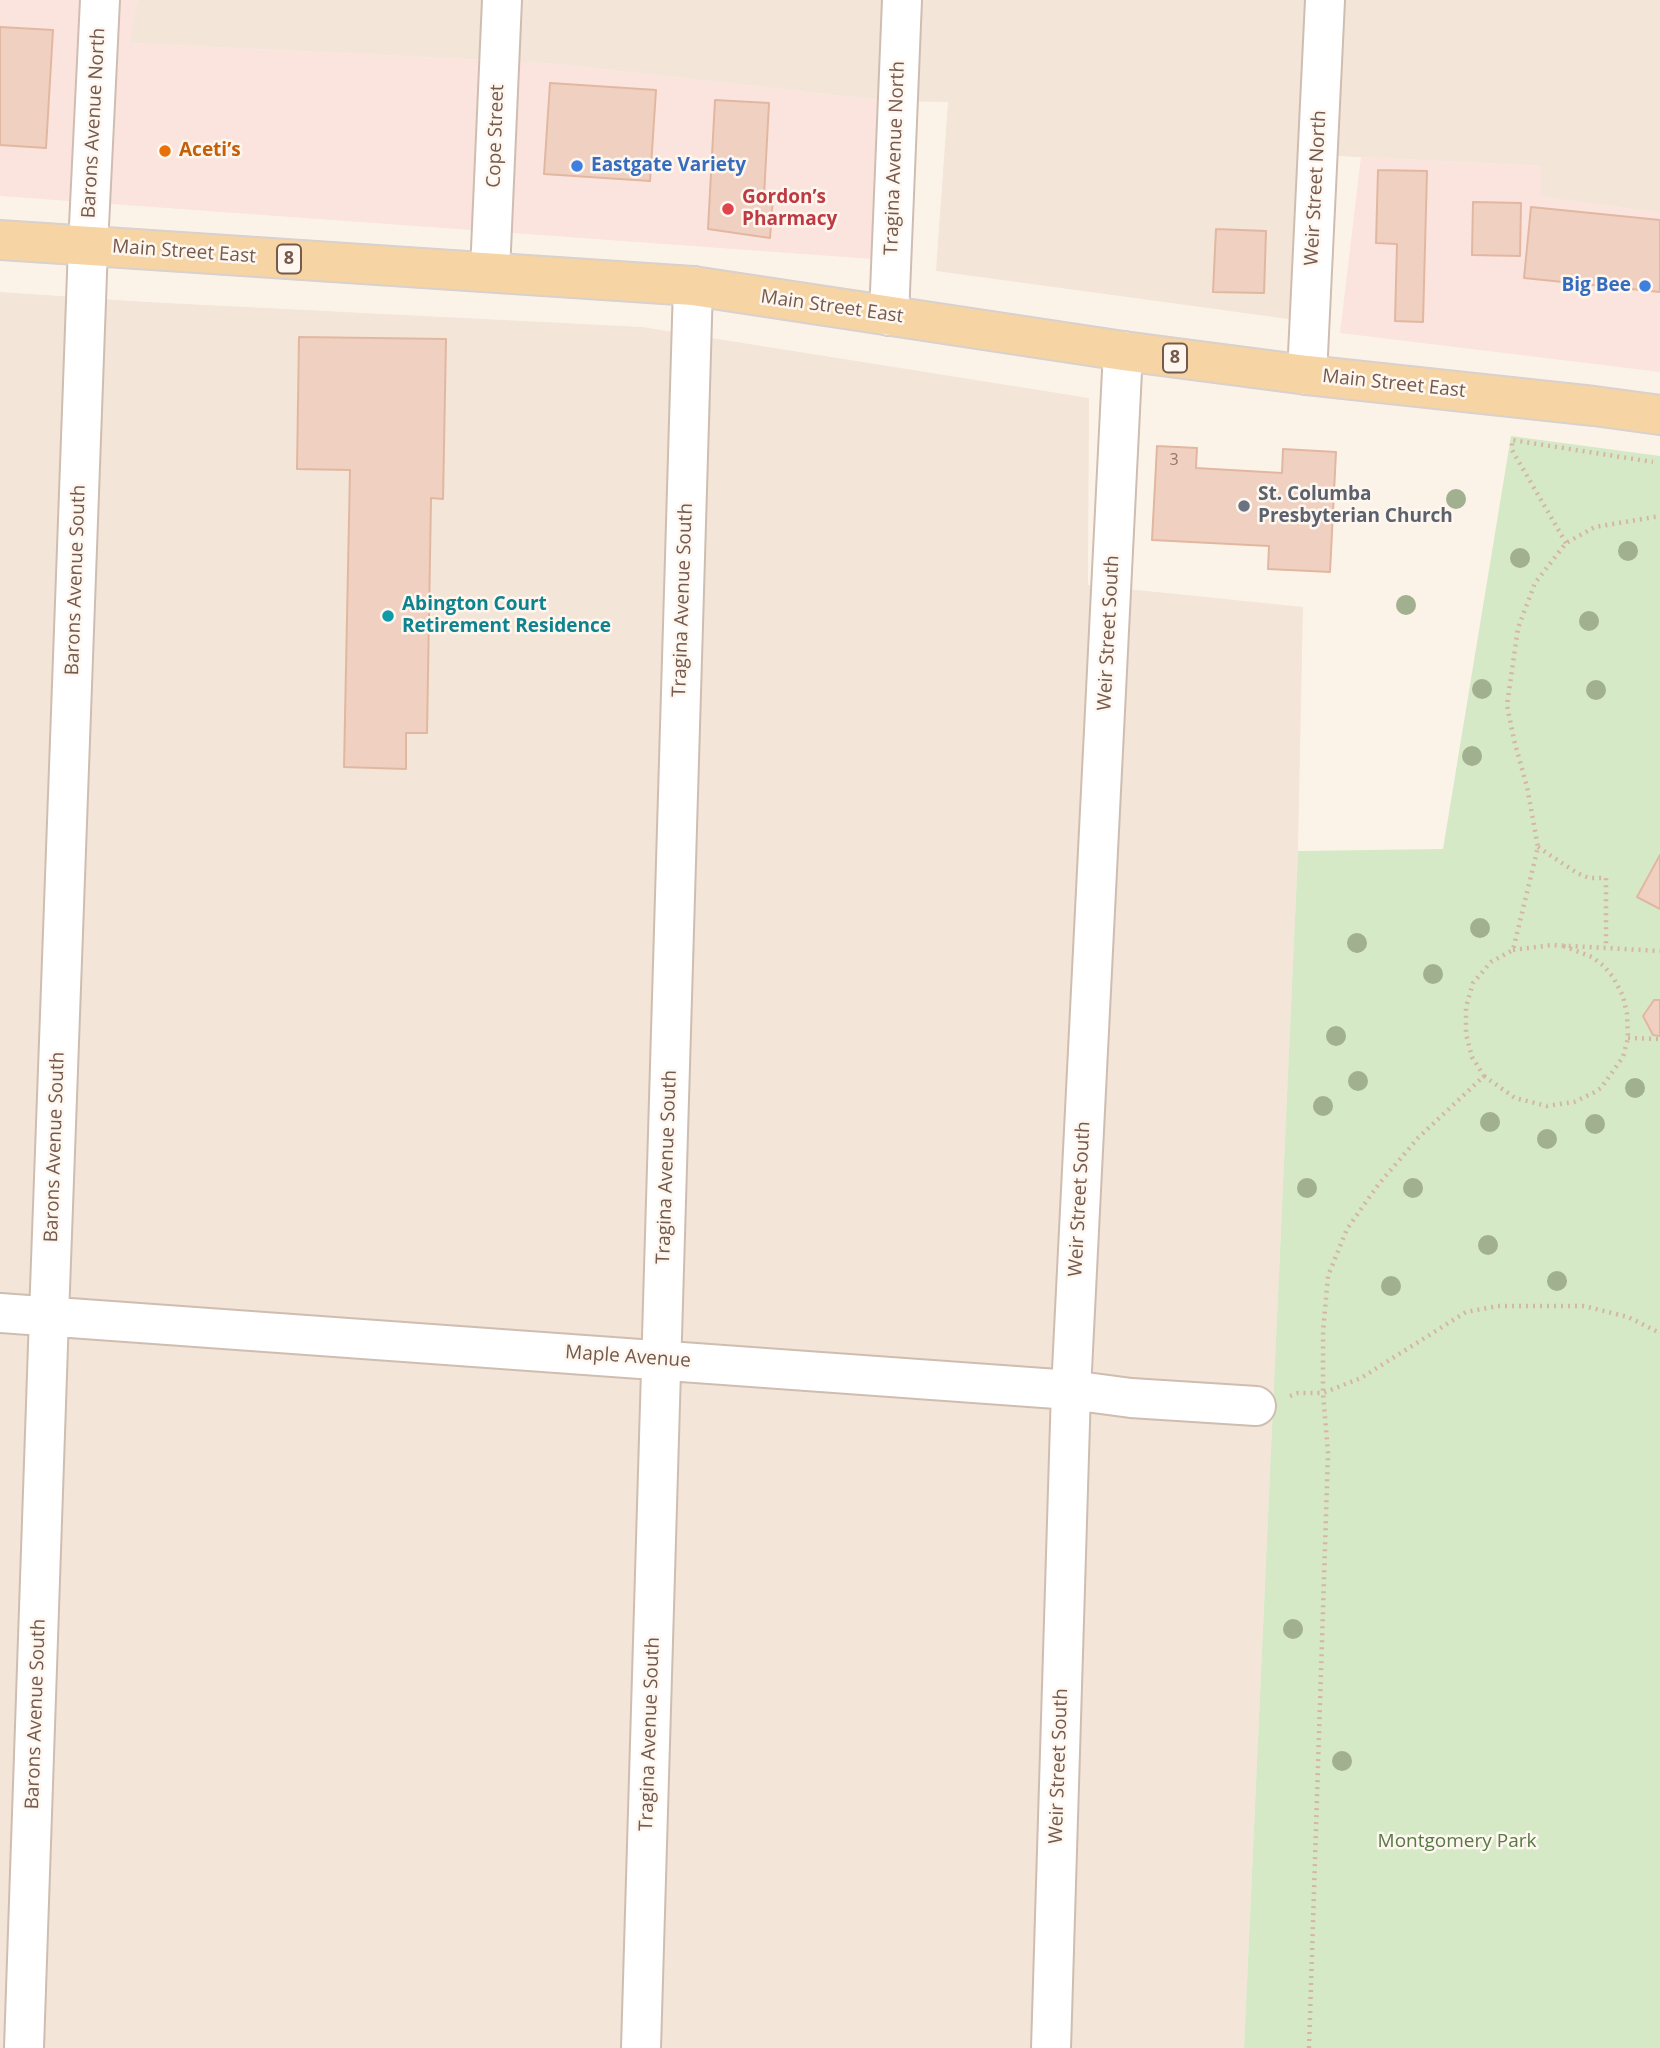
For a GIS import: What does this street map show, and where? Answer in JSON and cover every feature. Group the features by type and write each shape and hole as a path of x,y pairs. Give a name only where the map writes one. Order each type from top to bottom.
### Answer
{"main road":[{"name":"Main Street East","path":"0,240 693,286 1123,351 1660,415"}],"street":[{"name":"Barons Avenue North","path":"88,246 100,0"},
{"name":"Cope Street","path":"490,272 502,0"},
{"name":"Tragina Avenue North","path":"889,316 902,0"},
{"name":"Weir Street North","path":"1307,375 1325,0"},
{"name":"Barons Avenue South","path":"24,2048 88,246"},
{"name":"Tragina Avenue South","path":"641,2048 693,286"},
{"name":"Weir Street South","path":"1051,2048 1071,1390 1123,351"},
{"name":"Maple Avenue","path":"0,1313 1071,1390 1131,1398 1256,1406"}],"path":[{"path":"1566,543 1512,450 1512,440 1653,462"},
{"path":"1513,950 1538,847 1507,705 1518,628 1535,583 1566,543 1595,527 1660,516"},
{"path":"1538,847 1577,873 1589,878 1606,878 1606,948"},
{"path":"1563,946 1592,957 1613,977 1625,1005 1628,1038 1623,1057 1601,1087 1574,1102 1547,1106 1515,1098 1484,1076 1472,1057 1466,1034 1466,1007 1473,983 1491,962 1513,950 1563,946 1660,951"},
{"path":"1628,1038 1660,1039"},
{"path":"1309,2048 1328,1453 1323,1393 1323,1332 1328,1276 1348,1229 1378,1185 1418,1138 1484,1076"},
{"path":"1256,1406 1298,1393 1323,1393 1361,1378 1466,1312 1498,1306 1584,1306 1628,1317 1660,1333"}],"shaded area":[{"path":"0,0 137,0 130,43 546,63 887,101 872,259 0,196"},
{"path":"137,0 1660,0 1660,213 1541,197 1540,166 1298,154 1296,320 936,271 948,102 887,101 546,63 129,43"},
{"path":"1361,157 1541,166 1541,197 1660,213 1660,372 1340,333"},
{"path":"0,292 642,327 1089,398 1088,585 1303,607 1298,851 1244,2048 0,2048"}],"green space":[{"name":"Montgomery Park","path":"1511,436 1660,456 1660,2048 1244,2048 1298,851 1443,849"}],"building":[{"path":"0,27 53,30 46,148 0,145"},
{"path":"550,83 656,90 650,181 544,174"},
{"path":"715,100 769,103 764,196 773,197 770,238 708,229"},
{"path":"1378,170 1427,171 1423,322 1395,321 1397,244 1376,243"},
{"path":"1473,202 1521,203 1520,256 1472,255"},
{"path":"1531,207 1660,220 1660,292 1524,278"},
{"path":"1216,229 1266,231 1264,293 1213,292"},
{"name":"Abington Court Retirement Residence","path":"299,337 446,339 443,499 431,498 427,733 406,733 406,769 344,767 350,470 297,469"},
{"name":"St. Columba Presbyterian Church","path":"1157,446 1197,448 1196,468 1282,473 1283,449 1336,452 1330,572 1268,569 1269,546 1152,540"},
{"path":"1660,855 1660,909 1637,897"},
{"path":"1654,1000 1660,1000 1660,1036 1653,1035 1643,1016"}],"place":[{"name":"Aceti’s","path":"165,151"},
{"name":"Eastgate Variety","path":"577,166"},
{"name":"Gordon’s Pharmacy","path":"728,209"},
{"name":"Big Bee","path":"1645,286"},
{"name":"St. Columba Presbyterian Church","path":"1244,506"},
{"name":"Abington Court Retirement Residence","path":"388,616"}]}
